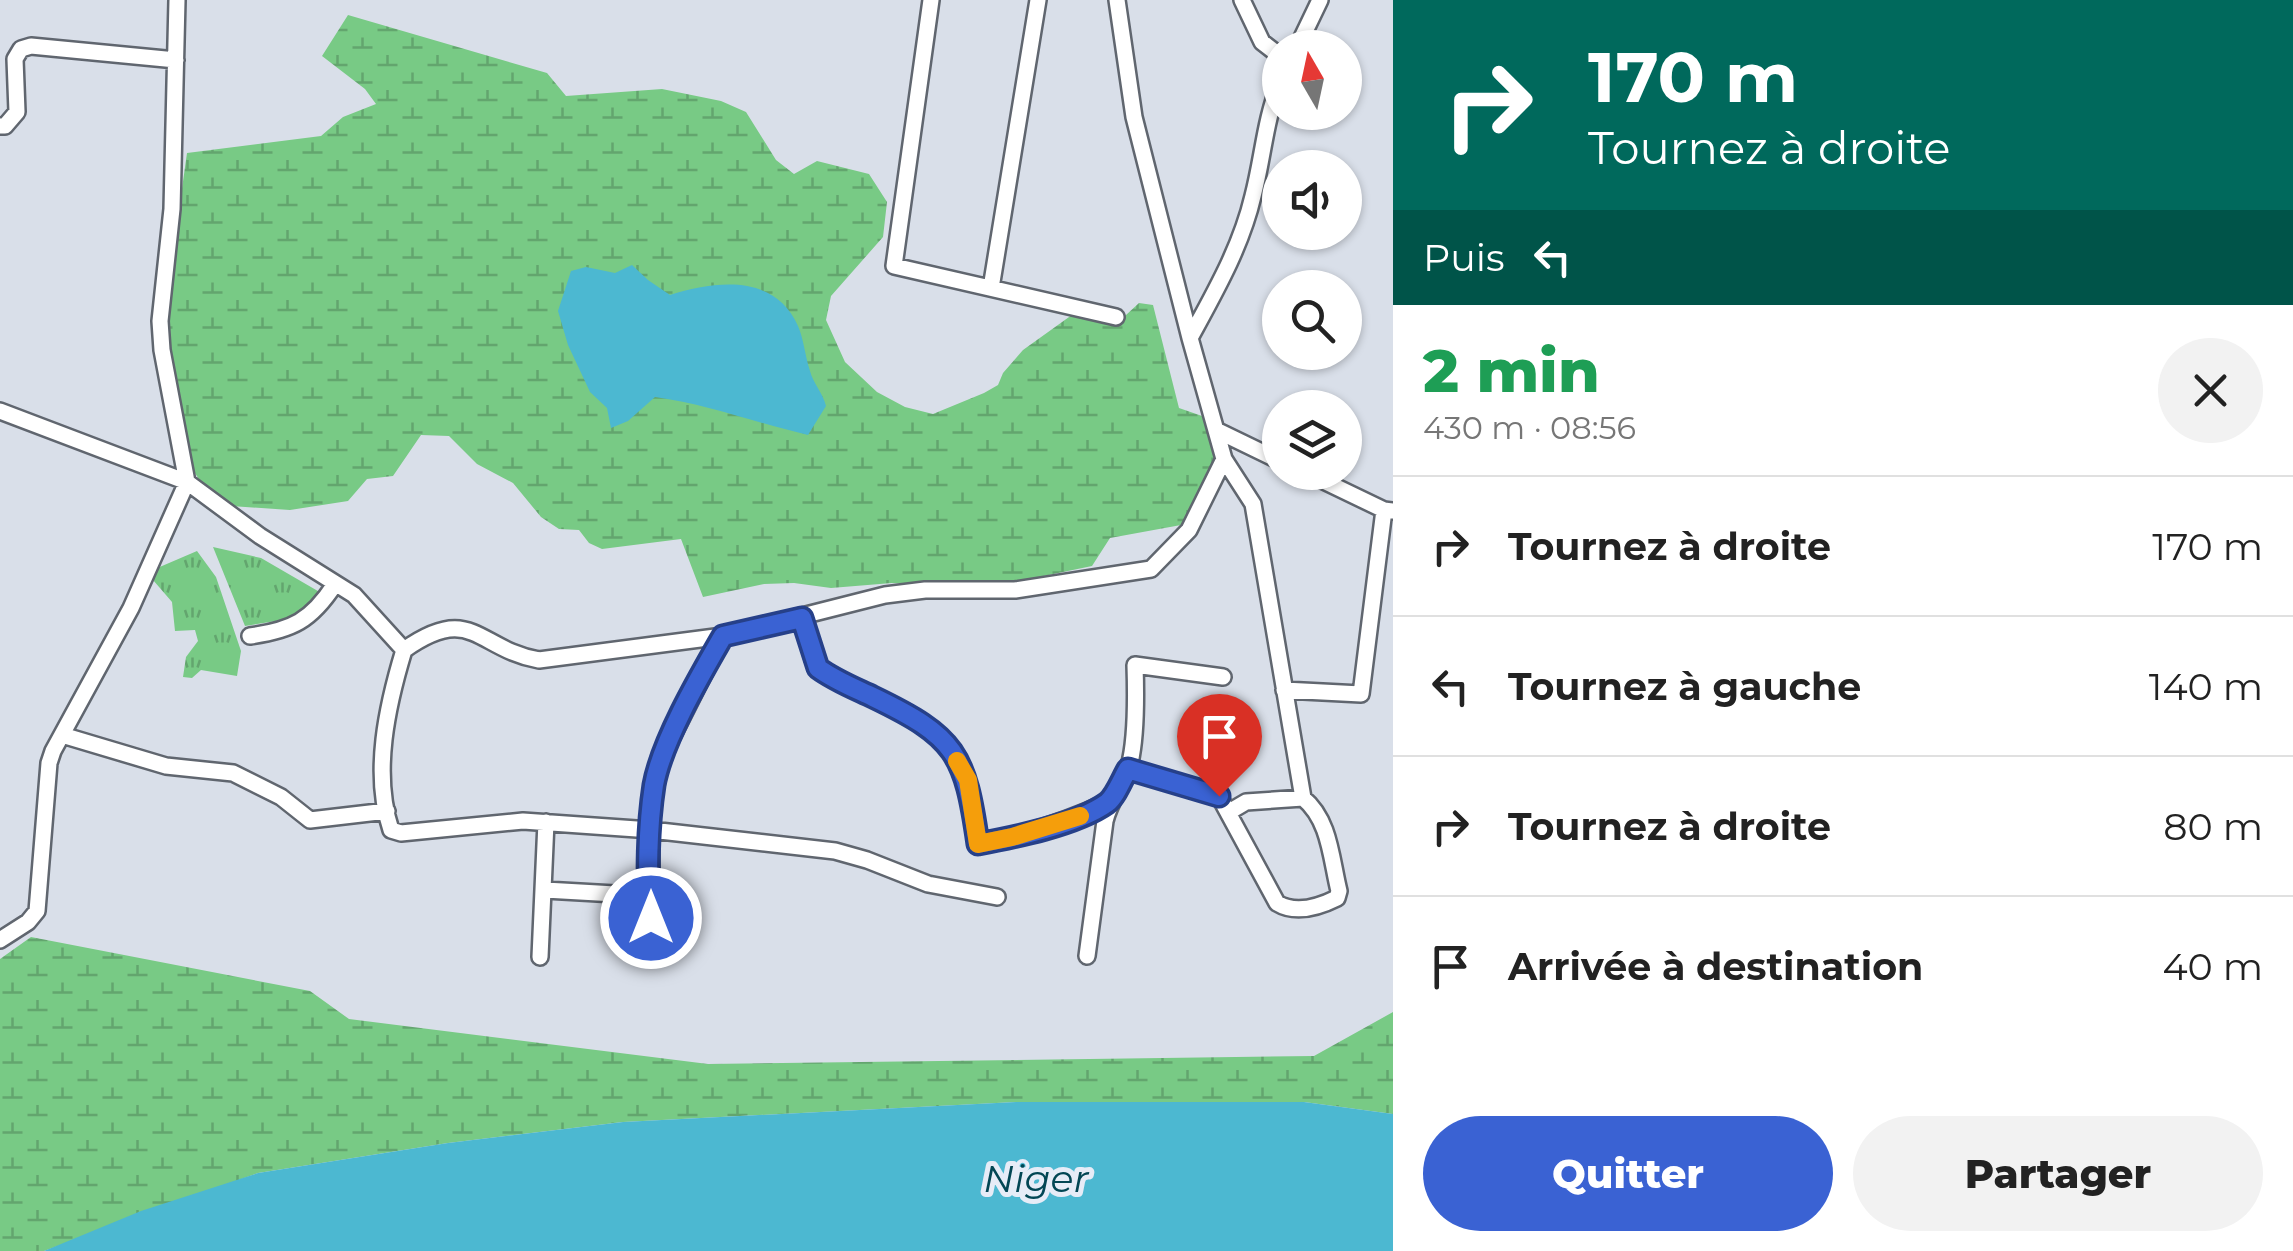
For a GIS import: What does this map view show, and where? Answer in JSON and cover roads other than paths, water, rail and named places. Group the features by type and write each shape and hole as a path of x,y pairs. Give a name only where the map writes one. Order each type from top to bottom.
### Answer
{"street":[{"path":"0,940 28,922 37,911 49,764 131,608 186,482 160,321 172,209 177,0"},
{"path":"931,0 894,266 1116,317"},
{"path":"991,288 1038,0"},
{"path":"1117,0 1134,116 1190,338 1224,458 1253,504 1303,798 1323,822 1338,891 1334,901 1296,910 1277,904 1219,796 1128,769"},
{"path":"1242,0 1262,42"},
{"path":"1306,30 1320,0"},
{"path":"0,126 5,126 16,112 15,59 21,49 31,46 176,60"},
{"path":"1190,338 1227,271 1248,217 1266,130"},
{"path":"0,410 186,482 363,603 404,650"},
{"path":"1216,430 1262,452"},
{"path":"997,897 928,884 835,851 651,830 546,822 474,824 395,833 389,826 383,747 404,650 433,631 463,628 521,657 539,660 723,636 896,593 1016,590 1152,568 1189,530 1224,458"},
{"path":"1284,690 1361,694 1389,511 1344,490"},
{"path":"250,636 288,630 317,607 335,584"},
{"path":"802,618 818,668 929,727 950,748 968,780 978,844 1078,816 1110,801"},
{"path":"665,946 651,918 654,784 662,757 723,636"},
{"path":"1087,956 1110,801 1128,769 1135,666 1224,676"},
{"path":"62,734 166,766 233,773 281,797 310,820 387,810"},
{"path":"1229,812 1246,802 1303,798"},
{"path":"540,956 546,822"},
{"path":"545,890 650,896"}],"water":[{"path":"632,265 670,295 706,286 742,285 774,297 787,309 798,326 811,375 826,406 808,435 655,397 628,421 611,428 607,408 590,392 568,345 558,311 571,271 586,267 615,273"},
{"name":"Niger","path":"1016,1102 1304,1102 1393,1114 1393,1251 44,1251 141,1211 258,1173 448,1143 623,1122"}]}
